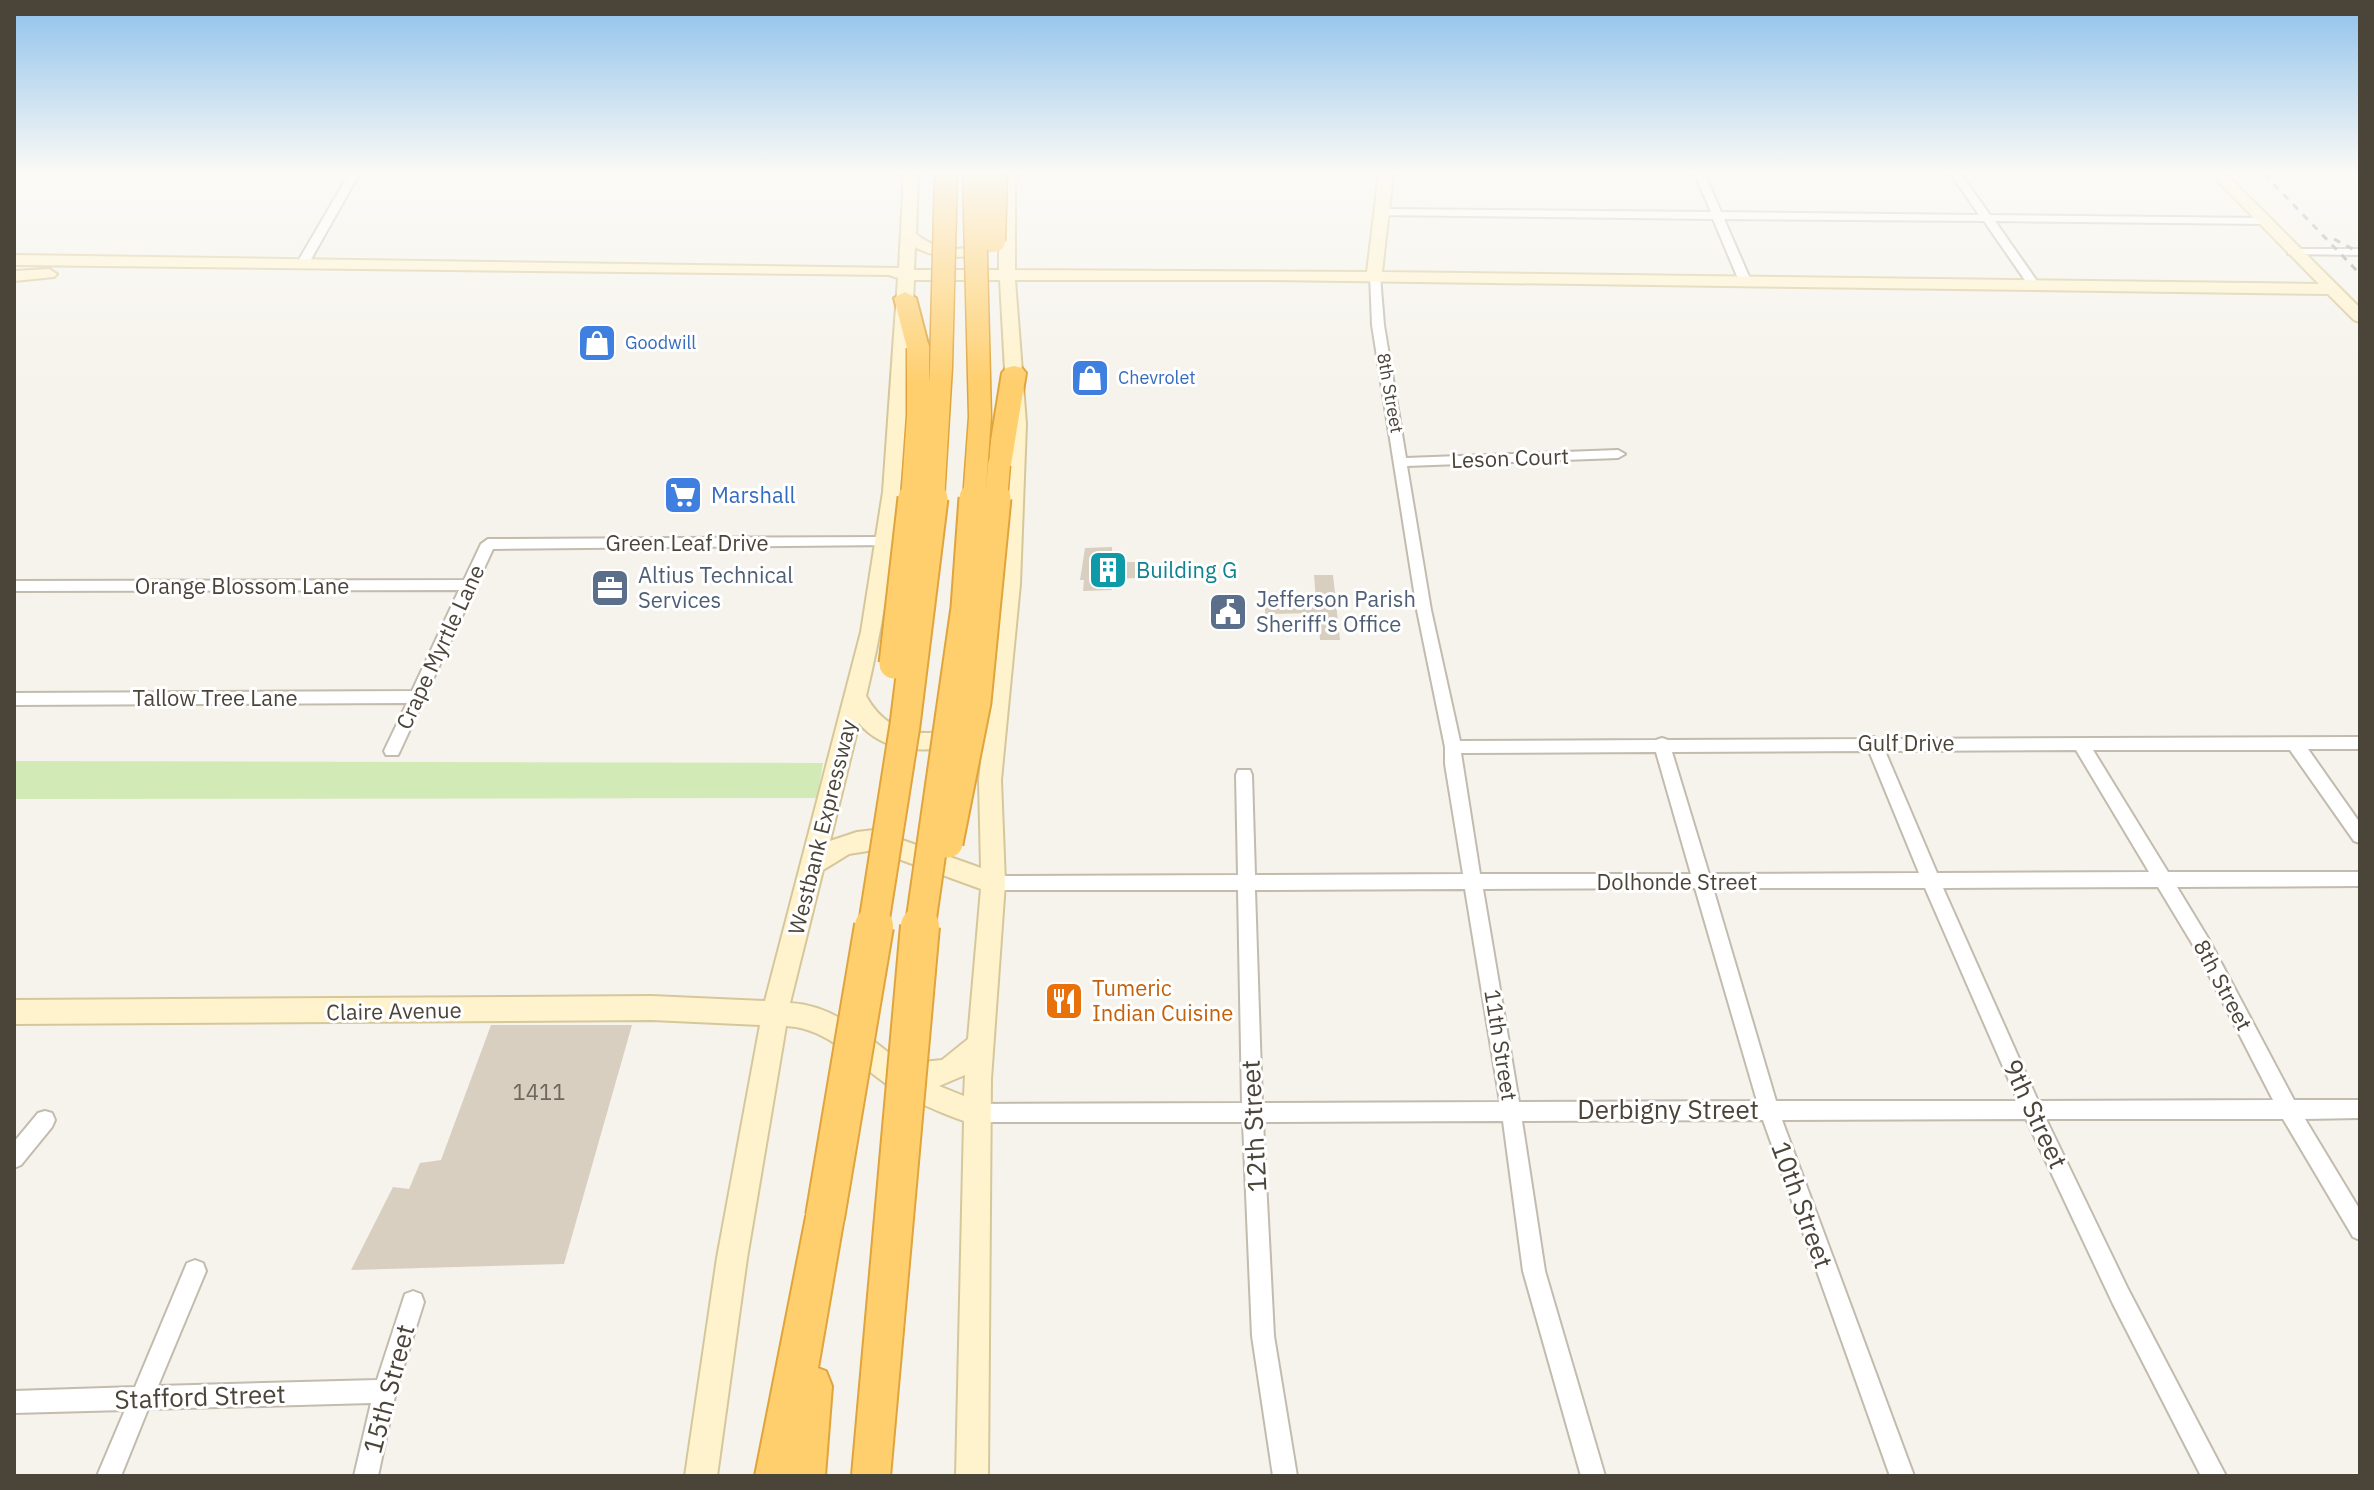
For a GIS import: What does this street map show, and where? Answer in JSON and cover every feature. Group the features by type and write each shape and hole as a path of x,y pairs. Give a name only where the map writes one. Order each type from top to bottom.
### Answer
{"highway":[{"path":"777,1476 825,1217 895,794 928,559 939,431 944,244"},
{"path":"871,1476 914,968 966,608 980,417 976,244"},
{"path":"978,339 991,314 994,244"},
{"path":"895,794 887,766 900,595 912,508 918,348 905,287"},
{"path":"914,968 965,780 977,703 999,465 1014,373"},
{"path":"803,1476 825,1217"}],"street":[{"path":"213,275 227,271 285,270 303,263 314,244"},
{"name":"Westbank Expressway","path":"701,1476 732,1258 775,1013 871,632 885,542 901,384 908,244"},
{"path":"920,244 930,251 954,254 990,244"},
{"path":"972,1476 977,1113 993,883 990,780 1010,579 1017,424 1007,244"},
{"name":"8th Street","path":"1378,244 1374,276 1378,325 1424,610"},
{"path":"1729,244 1745,281"},
{"path":"2004,244 2033,284"},
{"path":"2284,244 2360,317"},
{"path":"2292,252 2360,252"},
{"path":"14,260 890,270 905,287"},
{"path":"14,267 34,266 38,260"},
{"path":"86,273 106,265 165,265 174,262"},
{"path":"350,276 368,268 442,265"},
{"path":"761,280 779,273 807,273 812,269"},
{"path":"14,276 86,273 892,281 905,287 1008,274 1374,276 2331,289"},
{"name":"Leson Court","path":"1402,462 1618,454"},
{"name":"Green Leaf Drive","path":"488,544 885,542"},
{"name":"Crape Myrtle Lane","path":"392,751 488,544"},
{"name":"Orange Blossom Lane","path":"14,586 470,585"},
{"name":"11th Street","path":"1424,610 1453,747 1453,764 1511,1110 1534,1271 1593,1476"},
{"path":"855,696 872,723 887,732 912,740 944,741 956,738 977,723 998,698"},
{"name":"Tallow Tree Lane","path":"14,699 416,697"},
{"name":"9th Street","path":"1873,743 2031,1110 2183,1420 2214,1476"},
{"name":"8th Street","path":"2080,743 2202,944 2288,1109 2360,1230"},
{"name":"Gulf Drive","path":"1453,747 2360,743"},
{"name":"10th Street","path":"1662,744 1769,1110 1902,1476"},
{"path":"2295,744 2360,836"},
{"name":"12th Street","path":"1244,775 1263,1336 1285,1476"},
{"path":"812,865 833,850 858,840 874,840 993,883"},
{"name":"Dolhonde Street","path":"993,883 1474,884 2360,879"},
{"name":"Claire Avenue","path":"14,1012 652,1008 807,1015 839,1030 898,1077 940,1100 977,1113"},
{"path":"898,1077 941,1076 965,1061 980,1045"},
{"name":"Derbigny Street","path":"977,1113 1255,1115 1511,1110 2360,1109"},
{"path":"14,1158 45,1120"},
{"path":"109,1476 195,1271"},
{"name":"15th Street","path":"366,1476 385,1391 413,1302"},
{"name":"Stafford Street","path":"14,1402 385,1391"}],"green space":[{"path":"14,761 823,763 817,798 14,799"}],"building":[{"name":"Building G","path":"1112,547 1112,562 1137,562 1137,578 1112,579 1112,590 1083,591 1084,580 1080,580 1085,548"},
{"path":"1314,575 1333,575 1340,640 1320,640 1318,613 1265,614 1265,601 1316,600"},
{"path":"491,1025 632,1025 564,1264 351,1270 393,1187 409,1189 420,1163 441,1160"}],"railway":[{"path":"2331,244 2360,274"},
{"path":"2342,244 2360,253"}],"place":[{"name":"Goodwill","path":"597,343"},
{"name":"Chevrolet","path":"1090,378"},
{"name":"Marshall","path":"683,495"},
{"name":"Building G","path":"1108,570"},
{"name":"Altius Technical Services","path":"610,588"},
{"name":"Jefferson Parish Sheriff's Office","path":"1228,612"},
{"name":"Tumeric Indian Cuisine","path":"1064,1001"}]}
